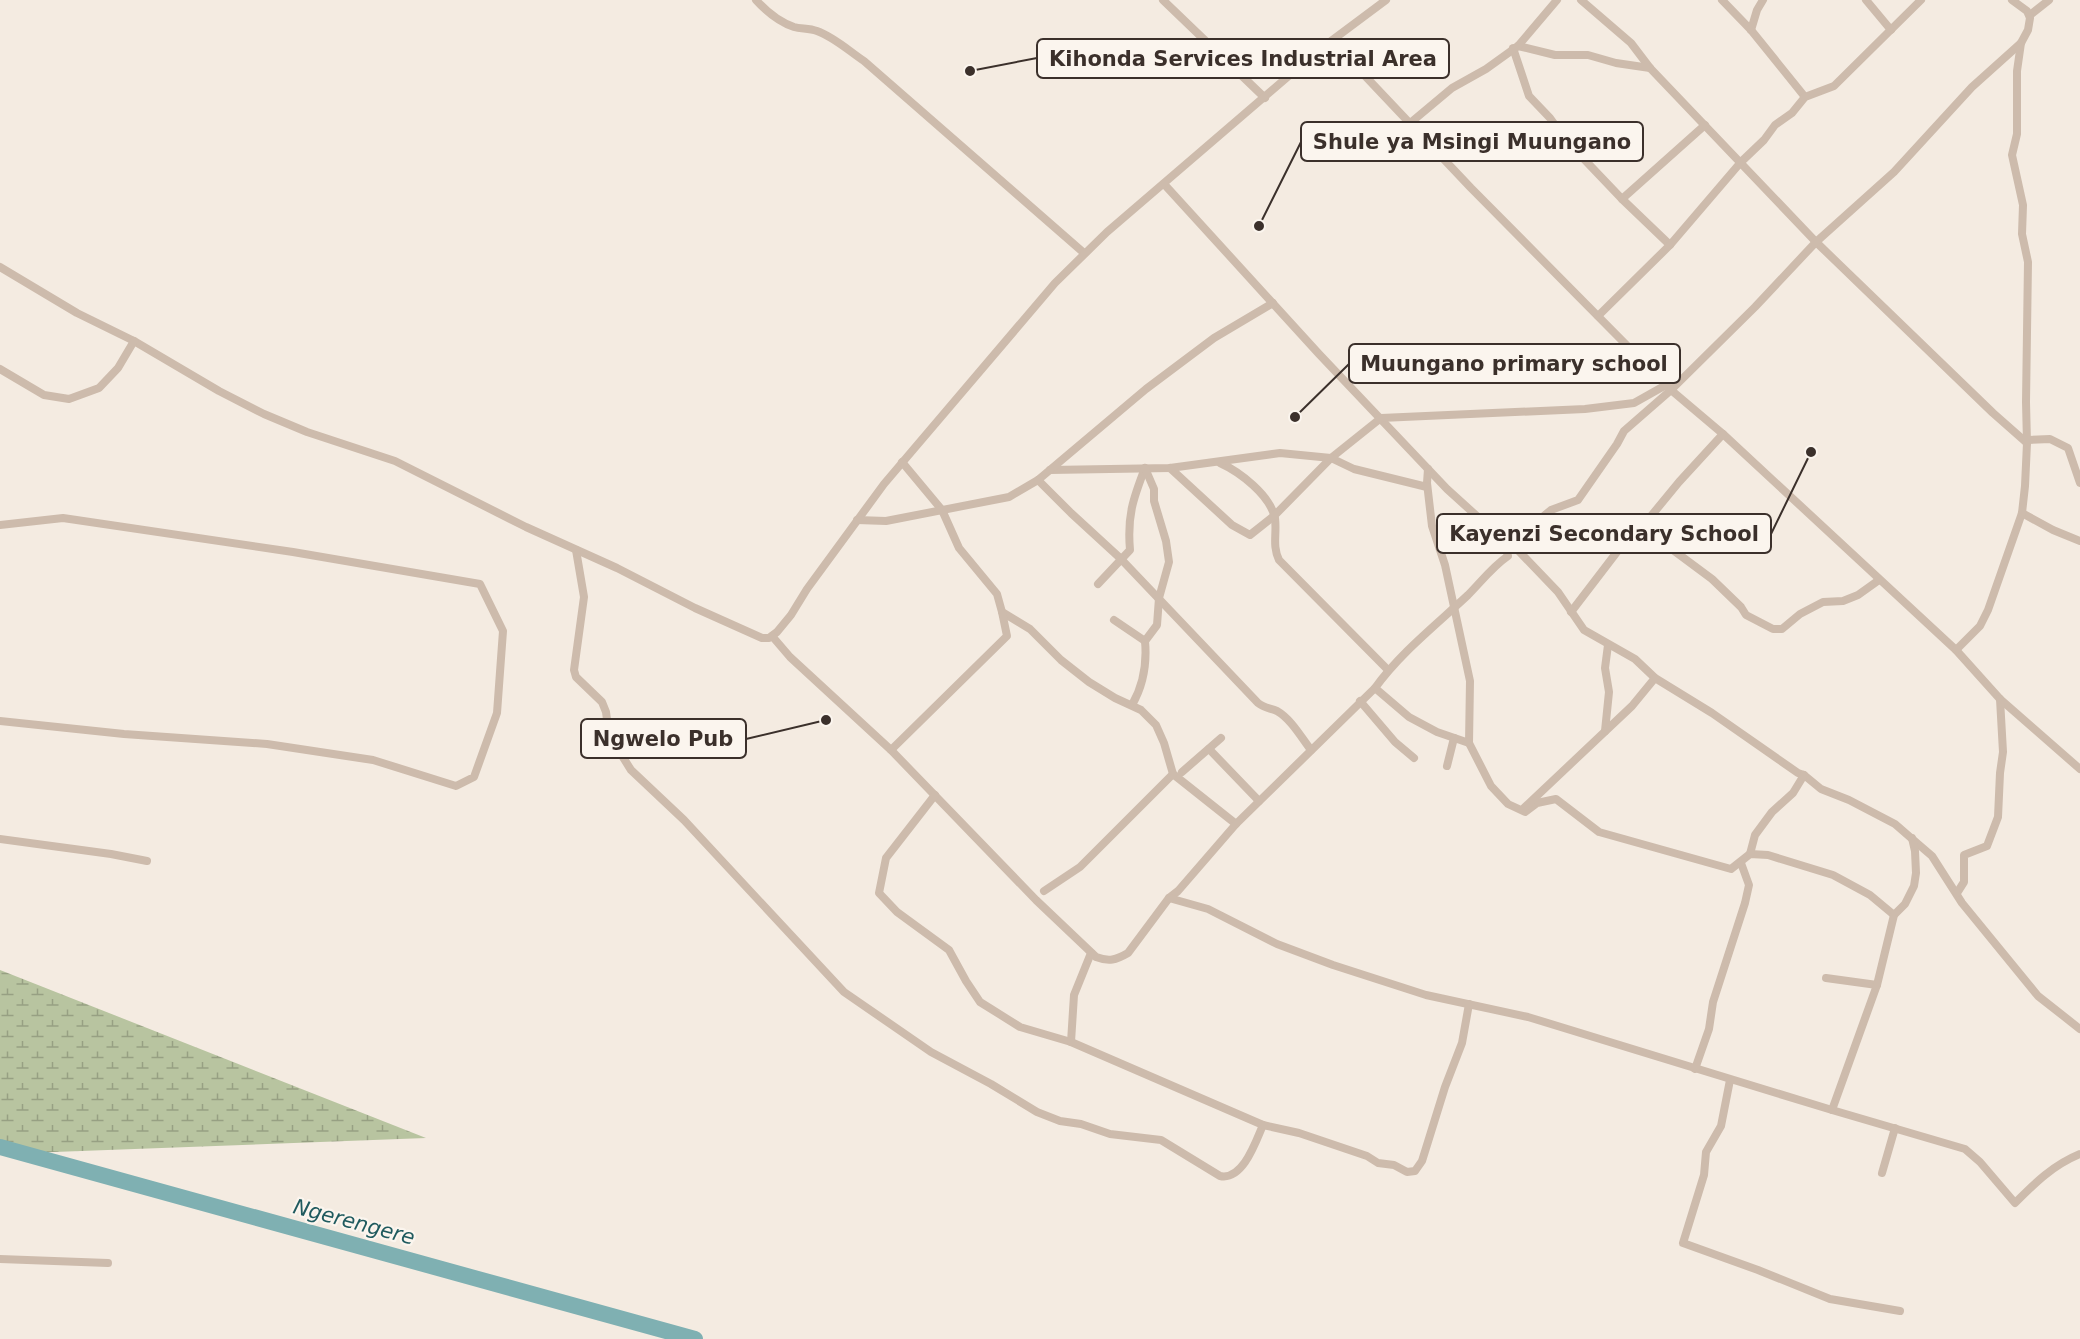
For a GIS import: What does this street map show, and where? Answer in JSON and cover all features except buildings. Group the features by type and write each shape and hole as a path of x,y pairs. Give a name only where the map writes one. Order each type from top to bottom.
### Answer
{"street":[{"path":"756,0 772,16 795,27 815,30 864,61 1084,253"},
{"path":"1162,0 1265,98"},
{"path":"0,267 77,312 134,341 219,391 264,414 307,432 395,461 526,527 762,638 772,636 791,615 856,520 902,462 1047,291 1084,253 1332,41 1386,0"},
{"path":"1408,124 1452,88 1486,69 1516,47 1557,0"},
{"path":"1581,0 1630,43 1650,68 1816,242 2027,443"},
{"path":"1722,0 1751,30 1805,97"},
{"path":"1751,30 1757,10 1763,0"},
{"path":"1866,0 1891,30"},
{"path":"1598,316 1670,245 1775,125 1792,112 1805,97 1834,86 1921,0"},
{"path":"2012,0 2030,15"},
{"path":"772,636 790,657 891,750 1036,900 1096,957 1107,961 1120,958 1128,952 1169,898 1178,891 1236,824 1375,688 1388,670 1497,563 1508,556 1509,545 1551,510 1578,500 1624,431 1755,307 1816,242 1894,172 1972,87 2021,43 2028,30 2030,15 2049,0"},
{"path":"1332,41 1408,124 1669,388 1723,434 1956,650 2000,699 2080,769"},
{"path":"1956,650 1980,626 1988,610 2022,513 2027,443 2028,262 2022,234 2023,205 2012,155 2017,134 2017,71 2021,43"},
{"path":"1516,47 1555,55 1588,55 1616,63 1650,68"},
{"path":"1516,47 1529,96 1581,156 1670,245"},
{"path":"1622,199 1705,125"},
{"path":"1164,184 1319,354 1447,489 1558,592 1570,606 1571,612 1584,630 1635,659 1655,678 1712,713 1821,789 1895,824 1932,856 1962,903 2038,996 2080,1029"},
{"path":"856,520 886,521 1009,497 1038,480 1146,389 1214,338 1273,303"},
{"path":"0,369 44,395 69,399 99,387 118,368 134,341"},
{"path":"1170,468 1232,525 1250,535 1274,516 1331,458 1381,418 1585,409 1634,403 1669,388"},
{"path":"1571,612 1633,531 1642,527 1678,482 1723,434"},
{"path":"2027,443 2028,440 2050,439 2065,446 2071,453 2080,483"},
{"path":"1050,470 1170,468 1280,453 1331,458 1361,471 1427,487"},
{"path":"891,750 1007,636 997,594 959,548 942,510 902,462"},
{"path":"1219,463 1235,470 1262,495 1274,516 1274,550 1279,560 1388,670"},
{"path":"1098,584 1130,550 1128,527 1132,502 1145,468"},
{"path":"1132,705 1138,694 1147,658 1145,641 1157,625 1159,598 1169,562 1166,541 1154,501 1154,489 1145,468"},
{"path":"1428,469 1427,487 1432,526 1445,565 1470,681 1469,743 1491,786 1508,804 1525,812 1537,804 1556,799 1599,832 1731,869 1750,854 1755,835 1772,812 1793,793 1804,775"},
{"path":"1038,480 1122,560 1258,703 1264,708 1276,711 1288,721 1311,750"},
{"path":"2022,513 2053,530 2080,541"},
{"path":"0,525 63,518 293,552 480,584 503,631 497,713 474,777 456,786 373,760 279,746 124,734 0,721"},
{"path":"1642,527 1712,579 1742,608 1746,615 1773,629 1782,629 1800,614 1823,602 1843,601 1858,595 1880,580"},
{"path":"576,550 584,597 574,670 576,677 602,702 606,712 609,735 617,749 631,770 684,820 844,992 931,1052 1038,1112 1060,1121 1081,1124 1110,1134 1161,1140 1220,1176 1231,1175 1243,1165 1250,1156 1263,1125"},
{"path":"1002,612 1030,629 1061,660 1089,682 1141,710 1156,725 1177,773 1236,824"},
{"path":"1114,620 1145,641"},
{"path":"1605,731 1609,692 1605,668 1608,645"},
{"path":"1521,810 1632,706 1655,678"},
{"path":"1375,688 1409,717 1437,732 1469,743"},
{"path":"1957,892 1964,882 1964,855 1987,846 1998,817 2003,752 2000,699"},
{"path":"1360,701 1395,742 1414,758"},
{"path":"1044,891 1080,867 1177,773 1221,738"},
{"path":"1447,766 1454,738"},
{"path":"1209,748 1260,801"},
{"path":"935,795 886,858 879,893 897,912 950,950 980,1002 1020,1028 1071,1042 1263,1125 1299,1133 1367,1156 1378,1163 1394,1165 1407,1172 1415,1171 1422,1161 1444,1087 1462,1043 1469,1004"},
{"path":"1832,1110 1877,985 1894,915 1905,904 1914,886 1916,873 1912,838"},
{"path":"0,839 101,852 147,861"},
{"path":"1750,854 1768,855 1833,875 1870,896 1894,915"},
{"path":"1695,1069 1709,1029 1713,1002 1746,903 1749,885 1740,863"},
{"path":"1169,898 1208,909 1276,944 1426,995 1528,1017 1730,1080 1965,1149 1980,1162 2015,1203 2044,1175 2063,1161 2080,1154"},
{"path":"1071,1042 1074,995 1091,952"},
{"path":"1826,978 1877,985"},
{"path":"1730,1080 1721,1126 1706,1152 1704,1175 1683,1243 1737,1261 1830,1299 1900,1311"},
{"path":"1882,1173 1894,1128"},
{"path":"0,1259 108,1263"}],"green space":[{"path":"0,970 426,1138 0,1154"}],"waterway":[{"name":"Ngerengere","path":"0,1147 695,1339"}],"place":[{"name":"Kihonda Services Industrial Area","path":"970,71"},
{"name":"Shule ya Msingi Muungano","path":"1259,226"},
{"name":"Muungano primary school","path":"1295,417"},
{"name":"Kayenzi Secondary School","path":"1811,452"},
{"name":"Ngwelo Pub","path":"826,720"}]}
